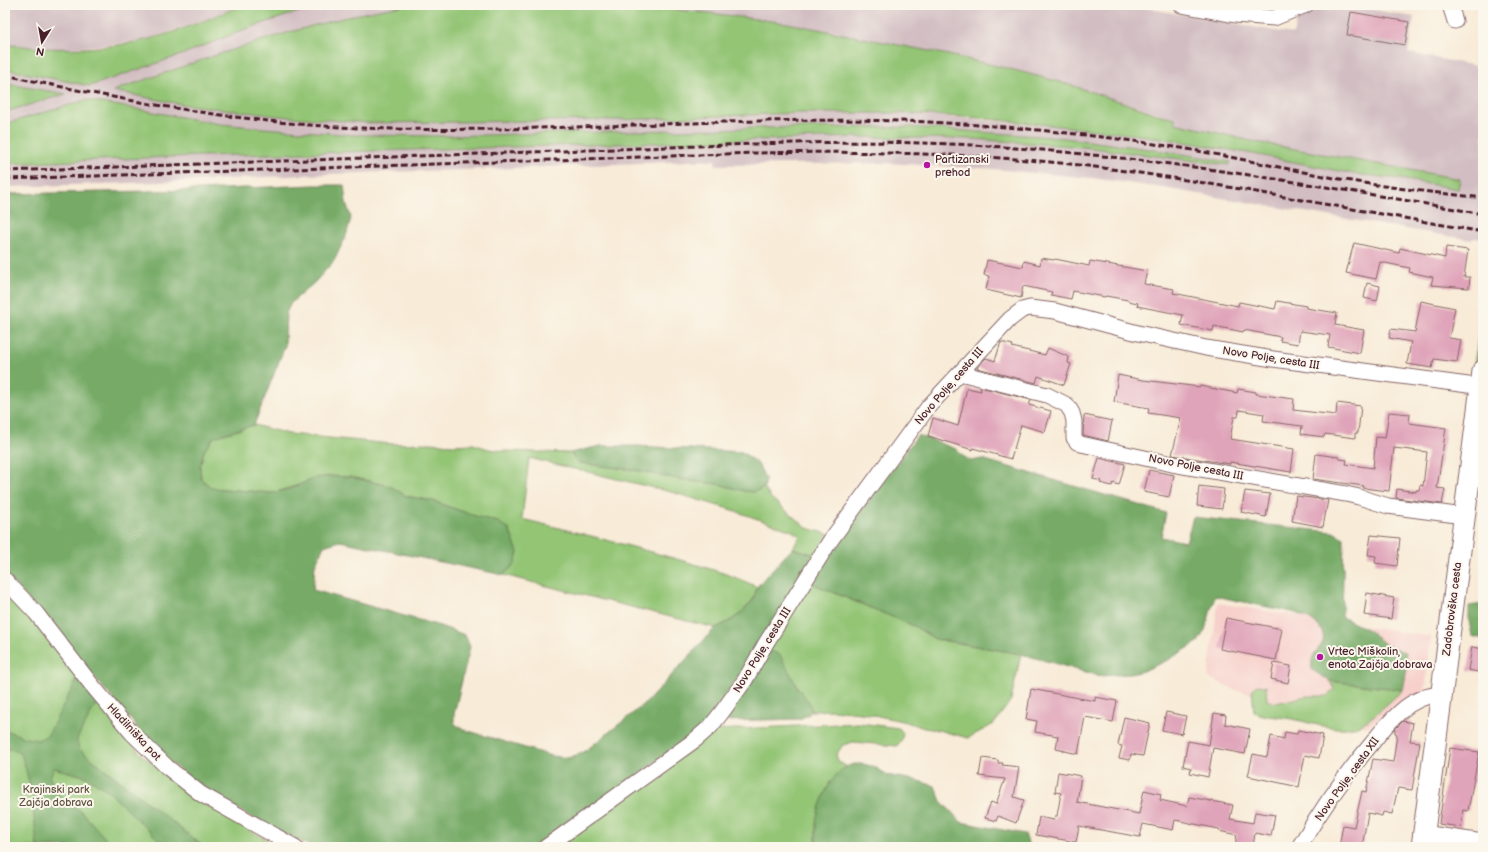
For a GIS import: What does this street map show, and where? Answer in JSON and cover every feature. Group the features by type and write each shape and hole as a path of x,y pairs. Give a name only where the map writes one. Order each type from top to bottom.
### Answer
{"main road":[{"name":"Zadobrovška cesta","path":"1422,840 1482,382"}],"street":[{"path":"1181,5 1235,15 1274,18 1306,5"},
{"path":"1450,5 1455,21"},
{"name":"Novo Polje, cesta III","path":"546,847 683,749 711,726 745,680 766,643 830,541 929,406 1010,319 1022,310 1030,308 1055,311 1138,333 1254,356 1482,382"},
{"name":"Novo Polje cesta III","path":"960,373 1047,395 1067,405 1074,420 1074,438 1081,444 1172,464 1346,494 1388,506 1464,516"},
{"name":"Hladilniška pot","path":"5,580 36,613 91,684 132,733 167,767 201,794 295,847"},
{"name":"Novo Polje, cesta XII","path":"1299,847 1338,787 1357,761 1400,711 1429,695 1441,694"},
{"path":"1422,840 1483,842"}],"shaded area":[{"path":"5,5 242,5 193,24 145,40 107,45 53,49 5,44"},
{"path":"327,5 407,5 348,16 292,32 184,66 113,91 180,104 277,116 370,123 616,120 801,113 899,113 1078,128 1162,138 1354,174 1400,179 1175,123 1175,118 1018,71 944,54 787,23 709,13 621,5 1129,5 1293,34 1298,16 1319,5 1346,5 1414,17 1408,53 1483,67 1483,239 1473,238 1472,240 1163,188 1092,178 981,168 886,163 716,165 715,160 5,187 5,164 169,157 859,137 972,139 1083,147 1229,165 1231,163 1156,150 1065,138 910,127 755,128 447,136 354,135 220,124 86,100 5,124 5,112 65,94 5,83 5,69 91,86 180,55 243,30 301,11"},
{"name":"Vrtec Miškolin, enota Zajčja dobrava","path":"1218,603 1431,637 1425,690 1366,727 1263,711 1260,696 1232,689 1208,677"}],"green space":[{"path":"242,5 327,5 301,11 243,30 181,55 90,86 5,69 5,44 39,48 93,48 111,46 157,37 206,20"},
{"path":"406,5 621,5 709,13 787,23 944,54 1018,71 1071,85 1157,114 1175,118 1175,123 1256,142 1460,179 1458,189 1400,179 1354,174 1162,138 978,118 899,113 801,113 616,120 370,123 277,116 180,104 113,91 229,51 288,33 354,15"},
{"path":"1205,5 1295,5 1272,12"},
{"path":"5,83 8,84 66,94 5,112"},
{"path":"86,100 220,124 354,135 447,136 755,128 910,127 1065,138 1231,162 1229,165 1083,147 972,139 859,137 169,157 5,164 5,124"},
{"path":"344,185 346,202 351,218 346,236 334,261 315,282 291,303 286,313 285,346 254,425 214,437 204,451 200,466 201,479 212,488 272,493 289,489 315,478 329,476 351,477 390,486 406,496 433,501 475,516 498,522 509,529 518,552 515,564 503,575 340,541 324,546 315,565 313,590 440,626 465,635 470,647 454,714 454,723 462,729 552,756 568,758 584,752 647,702 715,628 732,620 742,612 753,600 757,587 793,548 815,555 746,666 700,729 537,847 312,847 275,830 232,806 190,778 161,755 5,573 5,194 198,190"},
{"path":"1483,306 1483,328 1476,366 1473,371"},
{"path":"254,425 289,434 391,444 473,444 489,449 505,451 570,453 579,463 641,471 661,476 718,484 744,491 754,492 764,488 771,498 807,528 829,534 815,555 793,548 800,536 792,531 732,510 675,493 529,458 522,519 694,564 726,574 757,587 755,595 747,608 729,621 715,628 503,575 515,564 498,522 475,516 433,501 406,496 390,486 351,477 329,476 272,493 212,488 201,479 200,466 204,451 214,437"},
{"path":"918,435 956,449 971,461 982,459 1166,513 1161,537 1186,542 1193,517 1333,532 1344,538 1342,617 1370,631 1387,646 1405,652 1407,669 1403,690 1330,681 1312,670 1312,658 1323,642 1322,631 1314,622 1292,612 1215,596 1205,630 1198,642 1168,660 1143,671 1130,674 1100,676 1021,654 935,639 914,626 811,583 842,536"},
{"path":"600,446 638,446 742,452 758,464 766,480 764,488 754,492 744,491 718,484 661,476 641,471 579,463 570,453"},
{"path":"811,583 914,626 935,639 1021,654 1011,700 994,724 968,738 869,714 833,710 812,711 809,702 769,652 771,644"},
{"name":"Krajinski park Zajčja dobrava","path":"8,591 37,623 78,677 77,738 97,702 141,754 181,786 236,823 284,847 204,847 96,762 191,847 5,847 5,609"},
{"path":"1483,604 1483,639 1472,636 1469,621 1469,606"},
{"path":"769,652 774,652 780,655 798,688 809,702 812,711 808,715 799,719 724,721"},
{"name":"Krajinski park Zajčja dobrava","path":"78,677 97,702 77,739 79,749 204,847 166,847 108,791 87,777 54,768 50,777 54,789 65,802 80,810 113,847 37,847 32,800 25,765 21,754 14,750 5,748 5,730 26,738 38,740 48,735"},
{"path":"1330,681 1403,690 1380,711 1365,722 1358,726 1349,728 1322,726 1254,712 1252,691 1255,686 1266,686 1267,700 1276,703 1306,696 1327,696 1335,689"},
{"path":"859,723 899,728 903,733 902,739 897,746 853,742 843,745 836,755 839,762 846,766 829,783 815,847 559,847 716,730"},
{"path":"854,764 863,764 875,767 886,775 915,780 935,786 941,801 961,822 1025,834 1029,846 1031,847 824,847 816,845 816,819 825,793 834,778 840,772 846,767"}],"building":[{"path":"1351,12 1409,22 1405,45 1347,35"},
{"path":"1354,243 1399,253 1400,248 1445,258 1446,247 1468,250 1464,277 1470,277 1469,288 1431,285 1433,277 1409,272 1410,268 1380,262 1376,279 1346,273"},
{"path":"1041,258 1055,259 1089,266 1090,261 1147,271 1144,284 1174,289 1173,293 1238,306 1239,302 1275,309 1277,301 1337,313 1335,325 1364,330 1360,353 1328,347 1330,335 1300,331 1298,344 1280,341 1281,337 1244,330 1243,332 1214,326 1213,331 1181,325 1183,315 1137,306 1138,303 1106,296 1073,291 1071,299 1051,295 1052,292 1023,286 1021,298 986,290 989,276 984,275 987,260 1023,267 1024,261 1040,265"},
{"path":"1367,283 1380,286 1377,301 1364,298"},
{"path":"1421,301 1455,308 1449,338 1461,340 1457,362 1434,359 1432,368 1407,364 1411,342 1389,338 1391,329 1415,332"},
{"path":"1001,342 1013,345 1012,347 1045,355 1048,348 1069,357 1068,363 1071,364 1064,385 1038,376 1036,383 977,368 986,358 995,361"},
{"path":"1118,375 1143,380 1200,386 1237,393 1238,389 1256,392 1256,394 1294,399 1293,410 1336,415 1337,403 1361,406 1358,433 1355,433 1355,438 1325,434 1324,437 1301,434 1302,426 1263,421 1264,414 1239,410 1238,417 1234,417 1230,439 1294,449 1291,472 1230,462 1230,464 1172,455 1181,418 1148,413 1149,408 1114,402"},
{"path":"980,387 1031,400 1029,405 1051,411 1045,432 1021,425 1011,459 973,448 973,450 928,436 933,418 958,426 967,388 981,391"},
{"path":"1389,412 1410,414 1409,423 1446,428 1437,488 1445,489 1442,504 1396,498 1397,489 1416,492 1416,490 1419,490 1420,485 1423,486 1427,452 1394,448 1389,491 1313,479 1316,454 1339,457 1339,459 1347,460 1346,464 1373,468 1376,437 1385,438"},
{"path":"1084,415 1112,421 1108,441 1083,435"},
{"path":"1099,458 1125,464 1119,485 1113,483 1112,486 1100,483 1101,481 1093,479"},
{"path":"1149,470 1174,475 1169,497 1144,492"},
{"path":"1199,486 1224,489 1222,509 1197,506"},
{"path":"1245,491 1270,494 1266,517 1241,512"},
{"path":"1296,496 1328,500 1323,527 1292,521"},
{"path":"1371,535 1400,538 1397,566 1375,563 1376,556 1368,555"},
{"path":"1367,593 1394,598 1391,619 1364,615"},
{"path":"1226,618 1282,629 1276,660 1220,649"},
{"path":"1472,647 1483,649 1483,673 1468,670"},
{"path":"1274,663 1291,666 1288,683 1271,679"},
{"path":"1031,689 1095,701 1095,697 1117,701 1113,722 1085,717 1078,754 1056,749 1058,736 1035,732 1037,721 1026,719"},
{"path":"1166,712 1186,716 1182,734 1162,730"},
{"path":"1214,713 1226,715 1225,724 1250,729 1245,754 1213,748 1208,777 1190,773 1191,768 1183,766 1188,741 1209,745"},
{"path":"1124,717 1150,723 1143,756 1131,754 1130,760 1119,758 1122,746 1118,745"},
{"path":"1403,721 1413,723 1410,741 1420,742 1412,790 1398,788 1392,814 1383,812 1382,816 1368,813 1362,847 1339,847 1343,825 1354,827 1362,791 1366,792 1373,759 1393,762 1397,734 1395,733 1395,729"},
{"path":"1298,730 1323,735 1319,758 1305,755 1299,787 1248,776 1253,754 1267,757 1271,736 1284,739 1285,732 1297,734"},
{"path":"1450,748 1479,752 1468,811 1463,810 1461,827 1439,824"},
{"path":"982,758 998,760 998,763 1003,763 1002,765 1019,767 1014,797 1024,800 1016,823 998,816 996,821 985,818 991,802 996,804 1005,779 979,776"},
{"path":"1058,772 1081,776 1077,802 1139,814 1144,790 1161,794 1160,800 1187,806 1189,797 1233,805 1230,819 1253,823 1255,812 1275,815 1271,836 1255,833 1253,847 1245,847 1235,845 1237,835 1219,831 1219,829 1175,820 1173,830 1143,824 1140,837 1079,826 1076,842 1036,835 1039,817 1054,820 1055,816 1057,816 1061,793 1055,792"}],"railway":[{"path":"5,75 93,93 225,116 360,128 502,129 715,122 857,120 928,122 1023,129 1086,135 1181,148 1357,182 1483,198"},
{"path":"5,171 754,144 890,142 972,145 1165,163 1356,192 1483,214"},
{"path":"5,179 754,153 836,152 957,155 1079,165 1179,179 1483,232"}],"place":[{"name":"Partizanski prehod","path":"927,165"},
{"name":"Vrtec Miškolin, enota Zajčja dobrava","path":"1320,657"}]}
